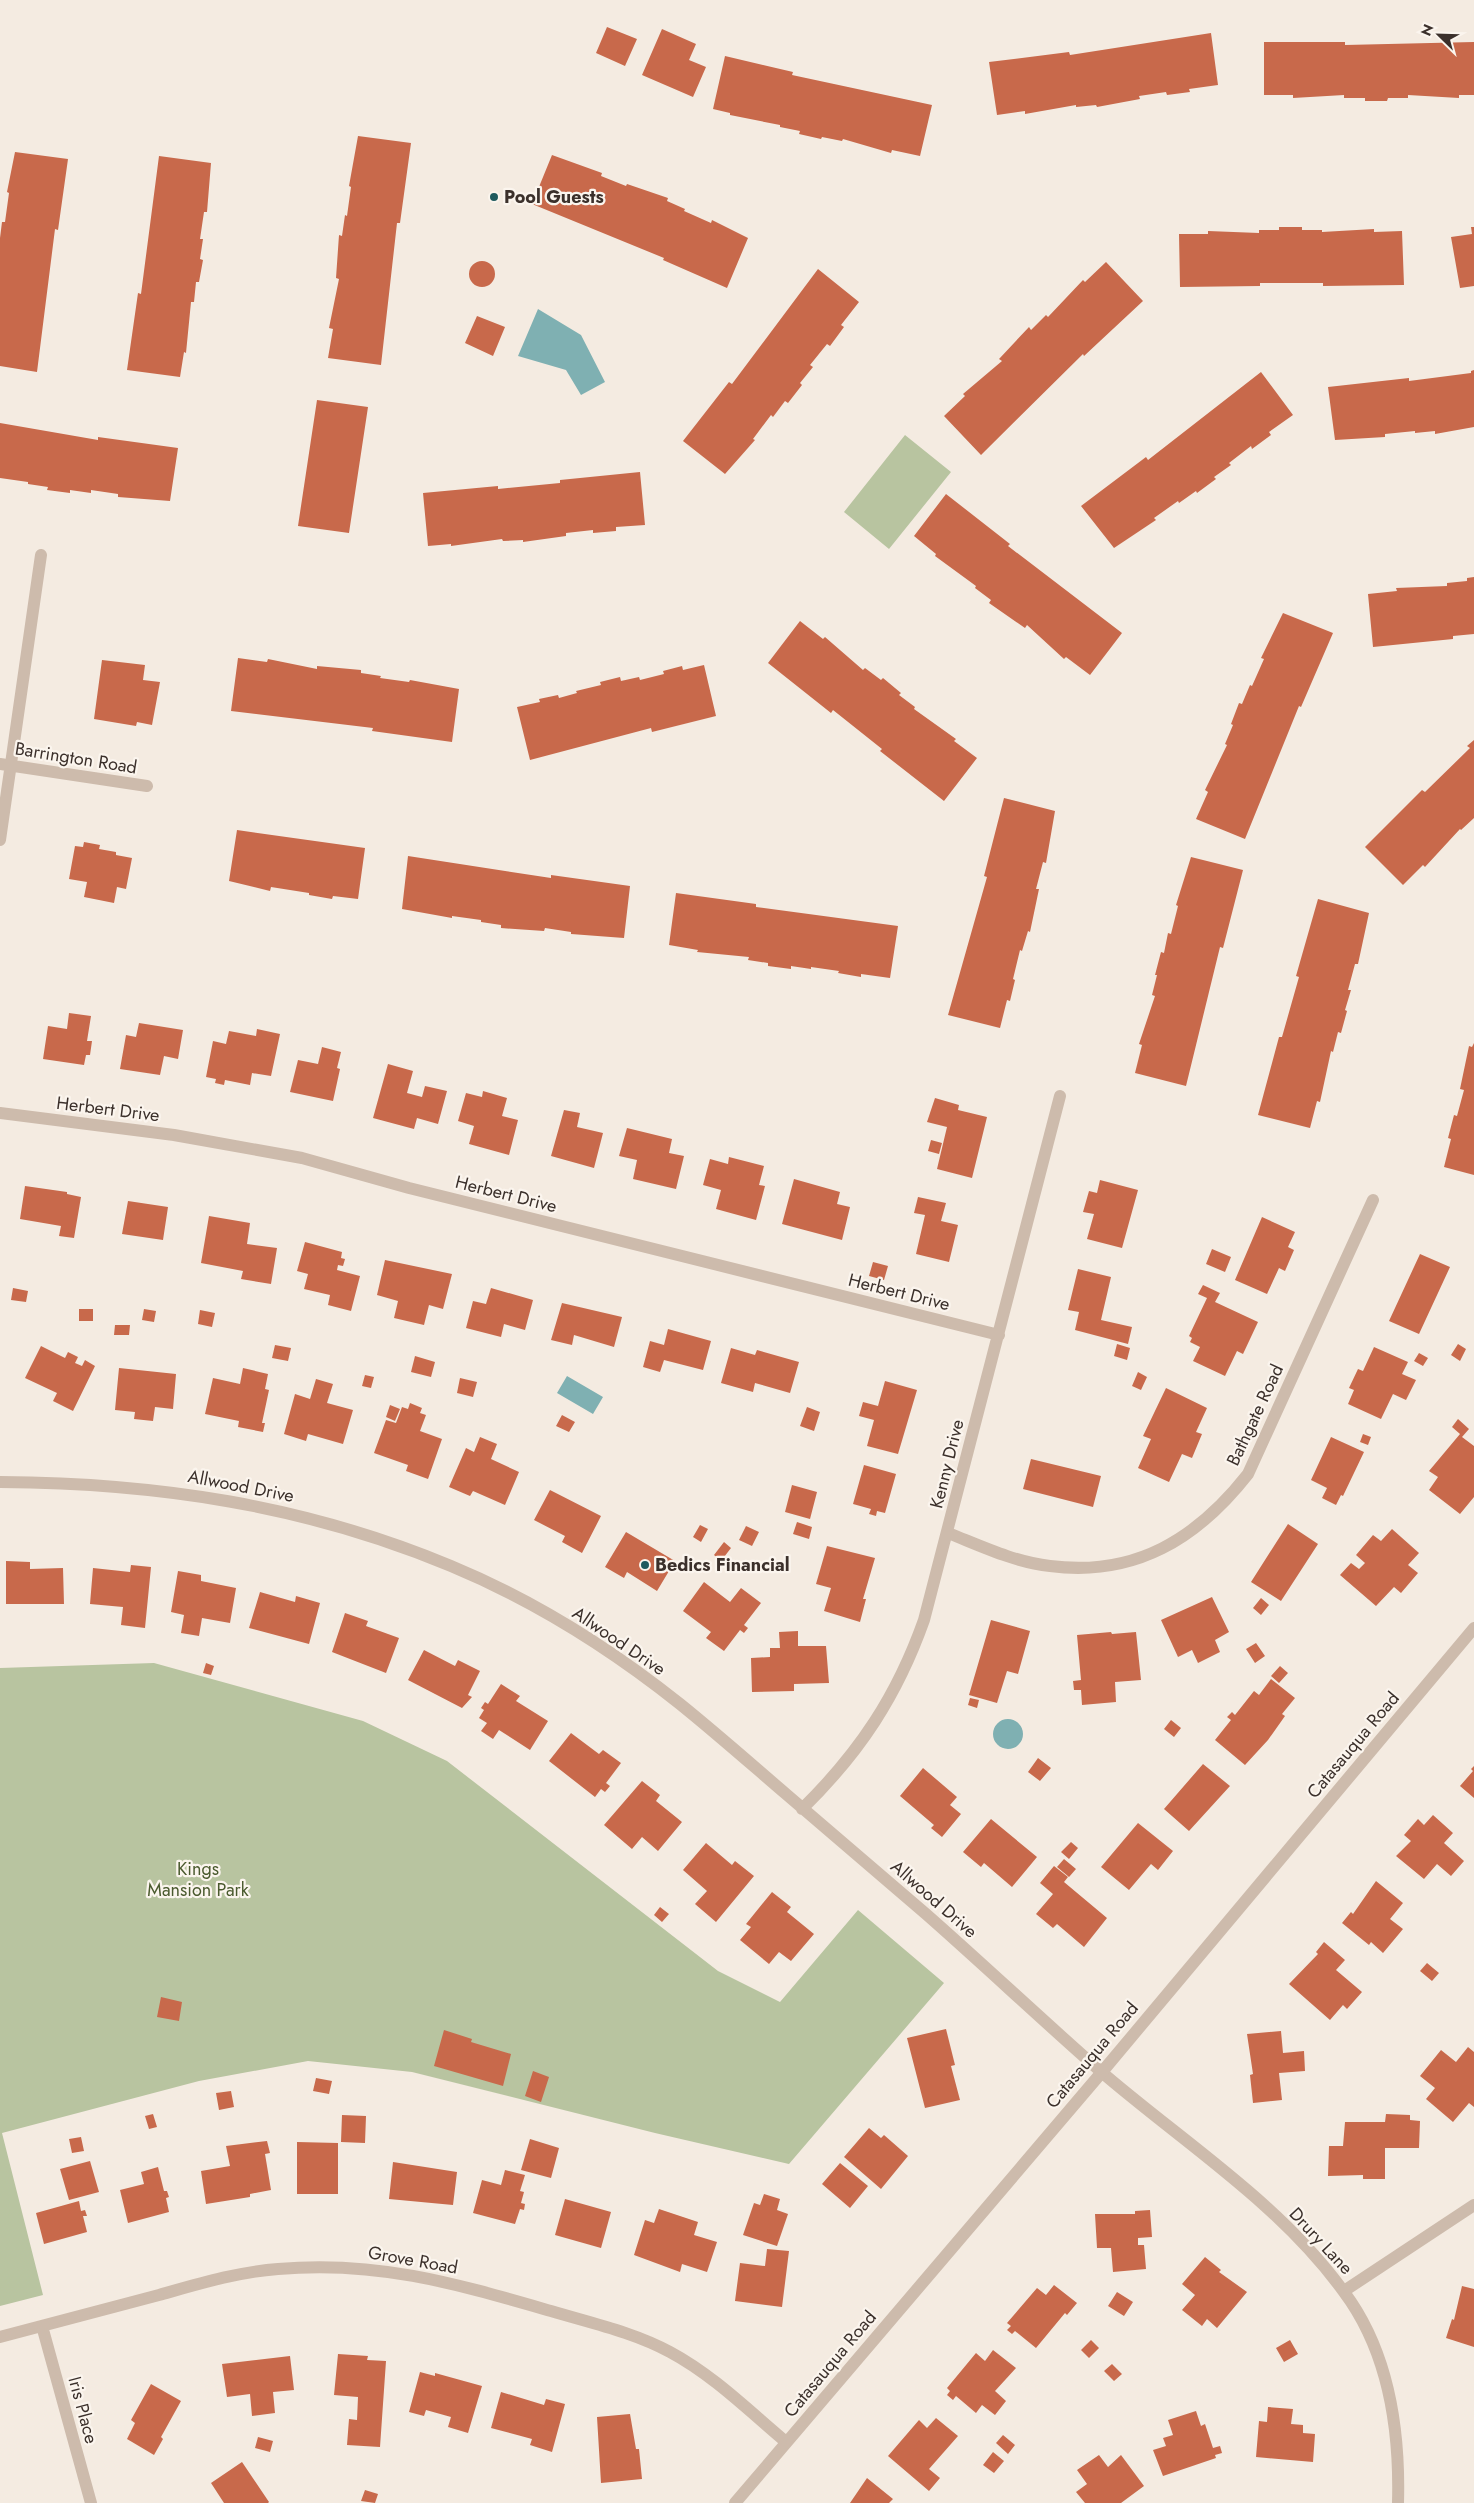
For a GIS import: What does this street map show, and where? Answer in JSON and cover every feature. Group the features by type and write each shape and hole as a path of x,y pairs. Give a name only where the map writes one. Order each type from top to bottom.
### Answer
{"street":[{"path":"0,840 5,765 41,555"},
{"name":"Barrington Road","path":"5,765 146,786"},
{"name":"Kenny Drive","path":"802,1809 854,1753 876,1722 895,1690 911,1656 924,1620 948,1533 1060,1096"},
{"name":"Herbert Drive","path":"0,1113 174,1135 302,1158 409,1188 998,1335"},
{"name":"Bathgate Road","path":"948,1533 1013,1558 1066,1568 1102,1566 1136,1559 1169,1546 1199,1527 1226,1503 1248,1474 1373,1200"},
{"name":"Allwood Drive","path":"0,1482 76,1482 183,1492 290,1512 373,1536 454,1568 533,1606 608,1651 678,1703 925,1913 1102,2072"},
{"name":"Catasauqua Road","path":"735,2503 1102,2072 1474,1628"},
{"name":"Drury Lane","path":"1102,2072 1235,2180 1296,2234 1344,2291 1368,2332 1382,2367 1397,2442 1398,2503"},
{"path":"1344,2291 1474,2205"},
{"name":"Grove Road","path":"0,2337 233,2275 320,2267 363,2268 406,2273 468,2288 628,2333 670,2352 709,2378 786,2442"},
{"name":"Iris Place","path":"42,2326 91,2503"}],"green space":[{"path":"905,435 951,472 889,549 844,512"},
{"name":"Kings Mansion Park","path":"154,1663 363,1721 447,1761 718,1971 780,2002 858,1910 944,1983 789,2164 655,2133 412,2072 308,2061 199,2081 2,2133 43,2295 0,2306 0,1668"}],"water":[{"path":"538,309 581,335 605,382 581,395 566,370 518,356"},
{"path":"567,1376 603,1397 593,1414 557,1393"},
{"path":"1008,1719 1019,1723 1023,1734 1019,1745 1008,1749 997,1745 993,1734 997,1723"}],"building":[{"path":"607,27 637,39 625,66 596,53"},
{"path":"662,29 696,44 689,60 706,67 693,97 642,75"},
{"path":"1211,33 1218,85 1189,89 1190,92 1167,95 1166,92 1139,96 1140,99 1097,107 1096,105 1076,107 1076,105 1025,114 1025,111 997,115 989,62 1069,52 1070,55"},
{"path":"1264,42 1345,42 1345,45 1474,42 1474,95 1459,95 1459,98 1408,95 1408,98 1388,98 1387,101 1365,101 1365,98 1344,98 1344,95 1293,98 1293,95 1264,95"},
{"path":"725,56 793,72 792,75 932,105 920,156 892,150 891,153 843,139 842,141 822,137 821,139 799,134 800,131 780,127 780,125 730,115 730,113 713,109"},
{"path":"358,136 411,143 400,223 397,223 381,365 328,358 333,329 329,328 339,279 336,278 339,235 342,236 345,215 347,216 351,187 349,186"},
{"path":"15,152 68,159 58,230 55,229 37,372 0,366 0,238 2,222 5,222 9,193 7,192"},
{"path":"552,155 602,173 601,176 626,186 627,184 668,198 667,201 685,209 684,211 711,223 712,220 748,238 727,288 663,260 664,258 532,204"},
{"path":"159,156 211,163 207,212 204,212 200,239 203,239 200,259 203,260 199,282 196,282 194,302 191,302 186,353 184,352 180,377 127,370 138,293 141,294"},
{"path":"1279,227 1302,227 1302,230 1322,230 1322,232 1374,229 1374,232 1402,231 1404,285 1323,286 1323,283 1260,283 1260,286 1180,287 1179,234 1208,234 1208,231 1259,233 1259,230 1279,230"},
{"path":"1471,227 1474,227 1474,286 1460,288 1451,237 1472,234"},
{"path":"482,261 491,265 495,274 491,283 482,287 473,283 469,274 473,265"},
{"path":"1106,262 1143,301 1084,356 1083,354 981,455 944,416 965,396 963,394 1002,361 999,359 1029,327 1031,330 1046,315 1048,317 1083,280 1085,282"},
{"path":"818,269 859,302 841,325 844,327 830,346 827,344 810,365 813,367 800,383 802,385 788,403 785,401 773,417 771,415 753,439 755,440 725,474 683,441 729,382 732,384"},
{"path":"477,316 505,327 493,356 465,343"},
{"path":"1474,370 1474,427 1435,434 1435,431 1415,433 1415,431 1385,434 1385,437 1335,440 1328,387 1409,378 1409,381 1471,373"},
{"path":"1261,372 1293,415 1269,432 1271,435 1252,449 1251,446 1229,463 1231,465 1214,477 1216,479 1197,493 1196,491 1179,503 1178,501 1154,518 1156,520 1114,548 1081,506 1146,457 1148,460"},
{"path":"317,400 368,407 349,533 298,526"},
{"path":"0,423 98,440 98,437 178,448 170,501 118,497 118,494 91,490 91,493 70,490 70,493 47,490 48,487 0,478"},
{"path":"640,472 645,525 616,527 616,531 593,533 593,530 566,533 566,536 523,542 523,540 503,541 502,539 451,546 451,544 428,546 423,493 498,486 498,489 560,483 560,480"},
{"path":"946,494 1010,544 1008,546 1122,633 1090,675 1066,657 1064,659 1027,625 1025,628 989,603 991,600 975,588 976,586 935,556 936,554 914,536"},
{"path":"1474,577 1474,634 1453,636 1453,639 1373,647 1368,594 1397,591 1396,588 1447,586 1447,583 1467,581 1467,578"},
{"path":"1283,613 1333,633 1301,707 1299,706 1245,839 1196,819 1208,792 1205,790 1227,745 1225,744 1239,703 1242,704 1250,685 1252,686 1264,659 1261,658"},
{"path":"800,621 823,639 825,637 863,670 865,668 881,680 883,678 901,693 899,695 915,707 914,709 956,739 954,741 977,758 944,801 880,751 882,749 833,710 831,713 768,663"},
{"path":"238,658 267,662 268,659 317,669 317,666 361,670 361,673 381,676 380,678 409,682 410,680 459,689 452,742 372,731 373,728 231,711"},
{"path":"102,660 145,665 143,680 160,682 152,725 137,722 136,726 94,719"},
{"path":"704,665 716,716 652,732 651,728 530,760 517,707 540,702 539,699 558,695 559,698 577,693 576,691 601,685 600,682 620,677 621,681 639,677 640,680 664,674 663,671 682,666 683,670"},
{"path":"1474,740 1474,818 1460,829 1425,867 1423,865 1403,885 1365,847 1422,790 1425,792 1470,748 1467,746"},
{"path":"1004,798 1055,811 1046,863 1043,862 1036,889 1039,889 1030,932 1028,931 1022,951 1020,950 1010,1001 1007,1000 1000,1028 948,1015 987,877 984,876"},
{"path":"237,830 365,848 358,899 333,896 332,899 271,887 270,891 229,881"},
{"path":"84,842 100,845 99,849 116,852 116,855 132,858 126,889 117,887 114,903 84,897 87,882 69,879 75,846 83,847"},
{"path":"408,856 551,878 551,875 630,886 624,938 571,934 571,932 545,928 544,931 501,928 501,925 481,922 481,920 452,916 452,918 402,909"},
{"path":"1191,857 1243,870 1223,948 1220,947 1186,1086 1135,1073 1142,1045 1139,1044 1155,996 1152,995 1157,975 1155,975 1161,952 1164,953 1168,933 1171,934 1178,906 1176,905"},
{"path":"676,893 756,904 756,907 898,926 890,978 861,974 861,977 838,973 839,971 811,967 811,969 791,966 791,969 768,966 768,963 748,960 749,957 697,952 698,950 669,945"},
{"path":"1318,899 1369,913 1358,964 1355,964 1348,990 1351,990 1341,1033 1338,1032 1333,1052 1331,1051 1320,1102 1317,1101 1310,1128 1258,1115 1279,1037 1282,1037 1299,977 1296,976"},
{"path":"69,1013 91,1016 87,1041 92,1041 90,1055 86,1055 84,1065 43,1059 48,1026 67,1029"},
{"path":"139,1023 183,1030 178,1059 164,1056 160,1075 120,1069 126,1035 136,1037"},
{"path":"257,1029 280,1034 271,1076 252,1073 250,1085 225,1080 224,1085 215,1083 216,1079 206,1077 213,1041 226,1044 229,1031 256,1036"},
{"path":"1474,1043 1474,1175 1444,1167 1451,1139 1448,1138 1454,1115 1457,1116 1464,1090 1460,1089 1469,1046 1472,1047"},
{"path":"322,1047 341,1052 337,1068 340,1069 333,1101 290,1092 298,1060 318,1064"},
{"path":"388,1064 413,1071 407,1093 422,1097 425,1086 447,1091 438,1124 417,1118 414,1129 373,1118"},
{"path":"483,1091 507,1098 502,1116 518,1120 509,1155 469,1144 474,1126 458,1121 466,1093 482,1097"},
{"path":"935,1098 959,1105 958,1110 987,1117 972,1178 937,1169 947,1127 927,1122"},
{"path":"564,1110 580,1113 577,1127 603,1133 594,1168 551,1156"},
{"path":"627,1128 672,1139 669,1153 684,1156 676,1189 633,1179 637,1160 619,1156"},
{"path":"931,1140 942,1143 939,1154 928,1151"},
{"path":"729,1157 764,1166 759,1185 765,1186 756,1220 716,1209 721,1190 703,1185 710,1159 728,1164"},
{"path":"794,1179 840,1192 837,1204 850,1207 842,1240 782,1224"},
{"path":"1100,1180 1138,1190 1122,1248 1087,1239 1094,1214 1083,1212 1089,1191 1097,1193"},
{"path":"25,1186 67,1192 67,1194 81,1197 74,1238 59,1236 61,1226 20,1219"},
{"path":"918,1197 946,1203 941,1221 958,1225 949,1262 916,1254 925,1215 914,1213"},
{"path":"128,1201 168,1207 163,1240 122,1234"},
{"path":"209,1216 250,1223 247,1244 277,1248 271,1284 241,1279 243,1271 201,1263"},
{"path":"1262,1217 1295,1232 1288,1247 1294,1250 1285,1271 1279,1268 1267,1294 1235,1280"},
{"path":"305,1242 342,1252 341,1258 345,1259 343,1266 338,1265 337,1270 360,1276 351,1311 328,1305 330,1295 304,1289 308,1274 297,1271"},
{"path":"1212,1249 1231,1257 1225,1272 1206,1264"},
{"path":"1420,1254 1450,1267 1419,1334 1389,1321"},
{"path":"385,1260 452,1274 443,1309 429,1305 424,1325 394,1318 398,1301 377,1295"},
{"path":"873,1262 888,1266 884,1280 869,1276"},
{"path":"1078,1269 1111,1277 1101,1320 1132,1327 1128,1344 1075,1330 1079,1312 1068,1310"},
{"path":"1203,1285 1220,1293 1215,1302 1258,1322 1243,1354 1237,1351 1225,1376 1193,1361 1200,1347 1190,1342 1192,1338 1189,1336 1207,1298 1198,1294"},
{"path":"13,1288 28,1291 26,1302 11,1300"},
{"path":"491,1288 533,1300 525,1330 504,1324 501,1337 466,1328 473,1301 486,1304"},
{"path":"562,1303 622,1317 614,1347 574,1335 572,1345 551,1340"},
{"path":"79,1309 93,1309 93,1321 79,1321"},
{"path":"144,1309 156,1311 154,1322 142,1320"},
{"path":"200,1310 215,1313 212,1327 198,1324"},
{"path":"115,1325 130,1325 129,1335 114,1335"},
{"path":"668,1329 711,1341 703,1370 664,1360 660,1372 643,1367 650,1341 664,1345"},
{"path":"1117,1344 1130,1348 1127,1360 1114,1356"},
{"path":"1458,1344 1466,1349 1460,1361 1451,1355"},
{"path":"275,1345 291,1348 288,1361 272,1358"},
{"path":"41,1346 65,1358 68,1352 78,1357 75,1363 82,1366 85,1360 95,1366 73,1411 53,1401 57,1393 25,1378"},
{"path":"1374,1347 1408,1362 1402,1374 1416,1380 1406,1400 1393,1394 1381,1419 1348,1404 1354,1390 1349,1388 1358,1369 1363,1371"},
{"path":"731,1348 755,1355 757,1350 799,1362 790,1393 755,1383 753,1392 721,1383"},
{"path":"1419,1353 1428,1358 1423,1366 1414,1361"},
{"path":"415,1356 435,1362 431,1377 411,1372"},
{"path":"119,1368 176,1374 173,1409 155,1407 153,1421 134,1419 135,1412 115,1410"},
{"path":"243,1368 268,1374 265,1389 269,1390 262,1423 265,1423 263,1432 238,1427 239,1421 205,1414 213,1378 240,1384"},
{"path":"1138,1372 1147,1377 1141,1390 1132,1386"},
{"path":"365,1375 374,1377 371,1388 362,1386"},
{"path":"460,1378 477,1382 473,1397 457,1393"},
{"path":"316,1379 333,1384 327,1403 353,1410 343,1444 308,1434 306,1441 284,1434 295,1394 310,1399"},
{"path":"885,1381 917,1390 898,1454 867,1446 874,1420 859,1416 863,1402 878,1406"},
{"path":"1166,1388 1207,1408 1196,1432 1202,1434 1192,1458 1182,1454 1169,1482 1138,1468 1151,1439 1143,1436"},
{"path":"410,1403 422,1408 420,1413 426,1415 420,1431 442,1439 428,1479 406,1471 408,1465 374,1453 386,1420 396,1423 402,1407 408,1409"},
{"path":"390,1405 400,1409 395,1421 386,1417"},
{"path":"807,1407 820,1412 814,1431 800,1426"},
{"path":"562,1415 575,1422 569,1432 556,1426"},
{"path":"1458,1419 1469,1429 1462,1437 1474,1446 1474,1497 1460,1514 1429,1490 1438,1477 1429,1471 1460,1434 1452,1427"},
{"path":"1363,1434 1371,1437 1368,1445 1360,1442"},
{"path":"480,1437 497,1444 491,1459 519,1472 505,1505 473,1491 470,1496 449,1487 466,1448 474,1452"},
{"path":"1331,1437 1364,1452 1343,1496 1341,1495 1336,1505 1322,1498 1327,1488 1311,1480"},
{"path":"1031,1459 1101,1476 1093,1507 1023,1489"},
{"path":"864,1465 896,1474 885,1513 877,1511 876,1516 869,1514 871,1509 853,1504"},
{"path":"792,1485 817,1492 810,1519 785,1512"},
{"path":"550,1490 601,1516 582,1553 562,1542 565,1536 534,1520"},
{"path":"797,1522 812,1527 809,1539 793,1534"},
{"path":"1288,1524 1318,1544 1281,1601 1251,1582"},
{"path":"700,1525 708,1529 701,1542 693,1537"},
{"path":"746,1526 759,1532 752,1546 739,1540"},
{"path":"1392,1529 1419,1553 1408,1565 1418,1573 1401,1593 1394,1587 1376,1606 1340,1575 1351,1563 1359,1569 1365,1563 1356,1555 1373,1535 1381,1541"},
{"path":"626,1532 675,1561 657,1591 627,1572 624,1578 605,1567"},
{"path":"724,1542 731,1548 721,1561 714,1555"},
{"path":"827,1546 875,1558 863,1599 866,1599 860,1622 824,1611 831,1588 816,1584"},
{"path":"6,1561 30,1562 30,1569 63,1568 64,1604 6,1604"},
{"path":"131,1565 151,1567 145,1628 121,1625 123,1607 90,1604 93,1568 130,1572"},
{"path":"178,1571 201,1575 201,1581 236,1588 230,1623 202,1618 199,1636 181,1633 184,1615 171,1612"},
{"path":"704,1582 730,1602 741,1588 761,1603 744,1625 748,1628 744,1633 740,1630 724,1651 706,1638 711,1632 683,1611"},
{"path":"260,1592 295,1602 296,1596 320,1603 309,1644 249,1628"},
{"path":"1212,1597 1229,1632 1215,1640 1220,1652 1198,1663 1192,1650 1178,1657 1161,1620"},
{"path":"1261,1598 1269,1605 1261,1615 1253,1608"},
{"path":"345,1613 368,1621 366,1626 399,1638 386,1673 332,1652"},
{"path":"991,1620 1030,1631 1018,1674 1007,1671 997,1703 969,1695"},
{"path":"798,1631 798,1646 826,1646 829,1683 794,1684 794,1691 752,1692 751,1658 770,1657 770,1648 780,1648 779,1632"},
{"path":"1111,1632 1112,1634 1136,1632 1141,1680 1115,1682 1116,1702 1082,1705 1081,1690 1074,1690 1073,1681 1081,1680 1077,1635"},
{"path":"1256,1643 1265,1656 1255,1663 1246,1649"},
{"path":"424,1650 455,1666 458,1660 480,1671 468,1695 472,1697 462,1708 408,1680"},
{"path":"206,1663 214,1666 211,1675 203,1673"},
{"path":"1280,1666 1288,1673 1279,1683 1271,1676"},
{"path":"1271,1679 1295,1698 1282,1714 1285,1716 1268,1740 1245,1765 1215,1740 1231,1720 1227,1717 1232,1712 1235,1715 1254,1691 1259,1695"},
{"path":"501,1684 520,1696 516,1701 548,1721 530,1750 499,1730 493,1739 481,1731 487,1723 479,1718 484,1710 481,1708 485,1702 488,1704"},
{"path":"970,1698 979,1700 977,1708 968,1705"},
{"path":"1171,1720 1181,1728 1174,1737 1164,1729"},
{"path":"571,1733 599,1754 603,1750 621,1763 606,1783 610,1786 605,1792 601,1789 595,1797 549,1761"},
{"path":"1038,1758 1051,1768 1040,1781 1028,1772"},
{"path":"1203,1764 1230,1786 1189,1831 1164,1809"},
{"path":"1474,1766 1474,1798 1460,1786 1473,1771 1471,1769"},
{"path":"923,1768 957,1797 950,1805 961,1814 942,1837 931,1828 934,1825 900,1796"},
{"path":"642,1781 660,1795 656,1801 682,1822 658,1851 642,1837 632,1849 604,1825"},
{"path":"1433,1815 1453,1833 1444,1843 1464,1861 1451,1876 1437,1864 1424,1879 1396,1856 1411,1841 1404,1835 1418,1819 1424,1825"},
{"path":"991,1819 1037,1857 1012,1887 984,1863 981,1867 963,1852"},
{"path":"1138,1823 1173,1851 1158,1870 1151,1864 1129,1890 1101,1867"},
{"path":"1071,1842 1078,1848 1069,1859 1061,1852"},
{"path":"706,1843 732,1865 735,1861 754,1876 716,1922 695,1904 707,1891 683,1870"},
{"path":"1064,1859 1076,1869 1069,1877 1057,1867"},
{"path":"1054,1866 1068,1877 1064,1882 1107,1918 1084,1947 1057,1924 1053,1928 1036,1914 1053,1894 1040,1883"},
{"path":"1376,1881 1403,1903 1390,1919 1403,1929 1383,1953 1371,1942 1369,1945 1342,1923 1351,1912 1353,1914"},
{"path":"772,1892 791,1907 787,1912 814,1934 791,1961 779,1952 769,1964 740,1940 751,1927 746,1924"},
{"path":"660,1907 669,1914 662,1922 654,1915"},
{"path":"1324,1942 1345,1960 1336,1970 1362,1992 1347,2009 1343,2005 1330,2020 1289,1984 1318,1954 1316,1952"},
{"path":"1427,1963 1439,1973 1432,1981 1420,1971"},
{"path":"161,1997 182,2002 179,2021 157,2017"},
{"path":"946,2029 955,2065 951,2066 960,2100 925,2108 907,2038"},
{"path":"444,2030 472,2039 471,2042 511,2054 503,2086 434,2066"},
{"path":"1281,2031 1283,2053 1304,2051 1305,2071 1279,2073 1282,2100 1253,2103 1250,2075 1253,2074 1247,2034"},
{"path":"1468,2047 1474,2052 1474,2107 1469,2103 1453,2122 1426,2099 1435,2088 1420,2076 1441,2050 1456,2062"},
{"path":"533,2071 549,2077 541,2102 525,2096"},
{"path":"316,2078 332,2081 329,2094 313,2091"},
{"path":"231,2091 234,2107 219,2110 216,2093"},
{"path":"153,2114 157,2127 149,2129 145,2116"},
{"path":"1386,2114 1410,2115 1410,2120 1420,2121 1419,2148 1385,2148 1385,2179 1363,2179 1363,2175 1328,2176 1329,2146 1343,2146 1345,2122 1385,2122"},
{"path":"342,2115 366,2116 365,2143 341,2142"},
{"path":"869,2128 881,2138 884,2135 908,2156 881,2189 844,2157"},
{"path":"81,2137 84,2151 72,2153 69,2139"},
{"path":"530,2139 559,2148 551,2178 521,2170"},
{"path":"267,2141 270,2153 265,2154 271,2190 250,2194 250,2197 206,2204 201,2171 230,2166 226,2146"},
{"path":"297,2142 338,2143 338,2194 297,2194"},
{"path":"90,2161 99,2192 69,2200 60,2169"},
{"path":"393,2162 457,2172 453,2205 389,2199"},
{"path":"840,2163 868,2186 850,2208 822,2184"},
{"path":"158,2167 164,2191 167,2191 169,2197 166,2198 169,2212 128,2223 120,2190 144,2184 141,2172"},
{"path":"505,2170 525,2175 520,2191 524,2192 521,2203 525,2204 524,2210 520,2209 515,2224 473,2213 482,2180 501,2185"},
{"path":"764,2194 780,2199 777,2210 788,2214 777,2246 743,2235 754,2203 760,2205"},
{"path":"565,2199 611,2212 601,2248 555,2235"},
{"path":"79,2201 81,2211 85,2210 87,2216 83,2216 87,2232 44,2244 36,2213"},
{"path":"659,2209 698,2222 694,2235 717,2242 707,2272 682,2264 680,2272 634,2255 645,2220 654,2223"},
{"path":"1150,2210 1152,2237 1138,2238 1138,2245 1144,2245 1146,2269 1113,2272 1111,2248 1097,2248 1095,2214 1135,2214 1135,2211"},
{"path":"767,2249 789,2251 782,2307 735,2301 740,2263 765,2266"},
{"path":"1205,2257 1221,2270 1219,2272 1247,2292 1217,2328 1207,2319 1202,2326 1182,2310 1195,2295 1182,2284"},
{"path":"1054,2285 1077,2303 1067,2315 1065,2313 1036,2348 1015,2331 1012,2334 1007,2330 1011,2326 1007,2323 1037,2288 1046,2295"},
{"path":"1462,2286 1474,2289 1474,2347 1446,2338 1452,2319 1454,2320"},
{"path":"1117,2292 1133,2302 1124,2316 1108,2306"},
{"path":"1091,2340 1099,2348 1089,2358 1081,2350"},
{"path":"1290,2340 1298,2354 1284,2362 1276,2348"},
{"path":"993,2350 1016,2368 995,2391 1006,2401 995,2415 982,2405 976,2413 956,2396 953,2400 947,2395 950,2391 947,2388 976,2353 985,2361"},
{"path":"338,2354 368,2356 367,2360 386,2361 380,2447 347,2445 349,2419 357,2420 358,2397 334,2395"},
{"path":"290,2356 294,2390 273,2392 275,2413 252,2416 250,2394 227,2397 222,2364"},
{"path":"1112,2364 1122,2374 1114,2381 1104,2371"},
{"path":"420,2372 435,2376 435,2373 482,2386 468,2433 448,2427 451,2417 426,2410 424,2416 409,2412"},
{"path":"151,2384 181,2401 161,2437 163,2439 154,2455 127,2439 135,2423 131,2420"},
{"path":"501,2392 544,2405 546,2399 565,2404 552,2452 530,2445 532,2439 491,2428"},
{"path":"1268,2407 1293,2409 1291,2424 1303,2425 1303,2433 1315,2434 1313,2462 1256,2457 1259,2421 1267,2422"},
{"path":"1196,2411 1201,2426 1205,2424 1213,2448 1220,2446 1222,2453 1215,2455 1216,2458 1163,2476 1153,2450 1166,2446 1163,2438 1173,2435 1168,2420"},
{"path":"630,2414 636,2449 639,2449 642,2479 601,2483 597,2417"},
{"path":"936,2418 958,2436 929,2469 940,2478 929,2491 888,2456 919,2420 927,2428"},
{"path":"1003,2435 1015,2445 1008,2454 996,2443"},
{"path":"258,2437 273,2441 270,2452 255,2448"},
{"path":"993,2452 1004,2461 994,2473 983,2465"},
{"path":"1099,2455 1108,2467 1121,2455 1144,2486 1121,2503 1085,2503 1076,2492 1087,2484 1077,2470"},
{"path":"242,2462 268,2503 224,2503 211,2483"},
{"path":"867,2478 893,2499 889,2503 850,2503"},
{"path":"365,2490 378,2494 375,2503 361,2501"}],"place":[{"name":"Pool Guests","path":"494,197"},
{"name":"Bedics Financial","path":"645,1565"}]}
